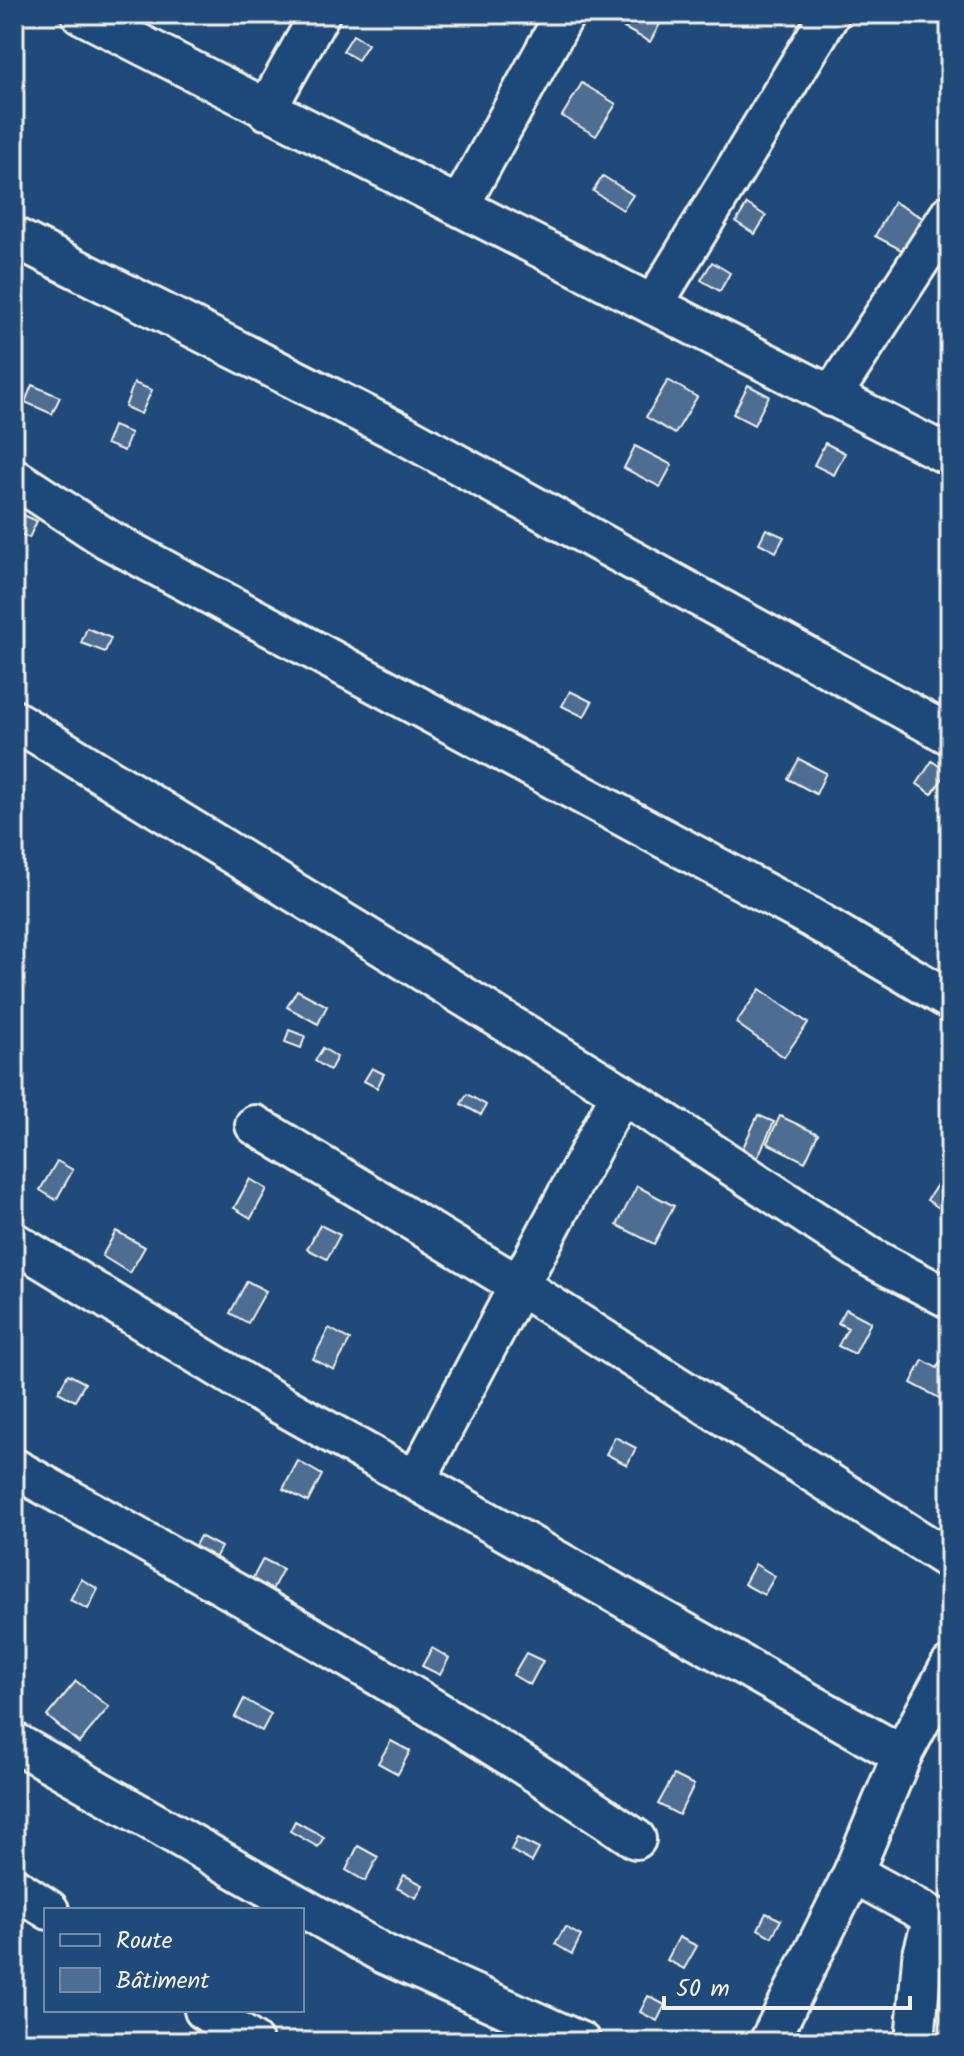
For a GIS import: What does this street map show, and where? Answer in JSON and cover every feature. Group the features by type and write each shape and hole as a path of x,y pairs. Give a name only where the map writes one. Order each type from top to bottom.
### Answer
{"street":[{"path":"266,110 320,14"},
{"path":"460,205 565,14"},
{"path":"653,305 830,14"},
{"path":"94,17 266,110 460,205 950,456"},
{"path":"831,397 950,214"},
{"path":"14,237 401,433 950,735"},
{"path":"14,478 107,539 810,917 950,1000"},
{"path":"14,720 621,1093 870,1257 950,1299"},
{"path":"416,1480 621,1093"},
{"path":"255,1125 520,1286 950,1560"},
{"path":"14,1242 262,1394 902,1755"},
{"path":"14,1468 306,1634 549,1779 636,1839"},
{"path":"769,2042 853,1873 902,1755 950,1666"},
{"path":"14,1742 304,1908"},
{"path":"853,1873 941,1922 922,1958 915,2042"},
{"path":"14,1887 46,1908"},
{"path":"304,1908 384,1954 581,2042"},
{"path":"207,2012 253,2042"}],"building":[{"path":"631,14 641,14 660,24 650,42 624,28"},
{"path":"353,35 368,44 358,60 343,51"},
{"path":"582,83 616,104 596,136 562,116"},
{"path":"603,176 633,195 623,210 593,191"},
{"path":"894,202 923,218 905,252 875,236"},
{"path":"747,204 766,216 755,234 736,222"},
{"path":"712,262 730,273 720,291 701,280"},
{"path":"668,380 697,397 675,434 646,417"},
{"path":"134,383 152,390 141,414 125,407"},
{"path":"32,385 60,397 52,414 25,402"},
{"path":"748,385 769,396 754,425 733,414"},
{"path":"113,426 131,433 124,451 106,444"},
{"path":"825,443 845,453 834,475 814,465"},
{"path":"635,446 672,465 660,487 624,468"},
{"path":"19,513 37,521 29,538 14,531"},
{"path":"766,529 784,537 776,552 759,543"},
{"path":"87,628 111,638 105,652 81,643"},
{"path":"570,691 592,702 584,717 562,706"},
{"path":"799,759 826,773 816,794 788,779"},
{"path":"932,761 947,772 932,794 917,784"},
{"path":"760,989 808,1023 784,1057 736,1023"},
{"path":"297,990 327,1006 318,1024 287,1007"},
{"path":"289,1030 305,1036 301,1048 285,1042"},
{"path":"323,1048 337,1057 330,1070 315,1061"},
{"path":"372,1068 384,1074 377,1088 364,1081"},
{"path":"467,1094 486,1105 481,1115 461,1104"},
{"path":"758,1115 774,1122 755,1163 739,1156"},
{"path":"780,1116 818,1134 805,1162 767,1143"},
{"path":"57,1161 73,1170 56,1200 40,1190"},
{"path":"946,1171 950,1173 950,1215 927,1200"},
{"path":"250,1179 267,1189 251,1218 234,1208"},
{"path":"637,1186 674,1206 654,1244 617,1225"},
{"path":"320,1225 340,1235 327,1259 307,1249"},
{"path":"116,1231 145,1247 130,1273 102,1256"},
{"path":"247,1281 266,1291 248,1323 230,1313"},
{"path":"846,1309 871,1322 855,1354 838,1346 848,1328 838,1323"},
{"path":"329,1328 350,1340 334,1370 313,1359"},
{"path":"923,1360 937,1368 941,1361 950,1366 950,1382 941,1399 911,1383"},
{"path":"68,1374 85,1383 75,1401 58,1392"},
{"path":"615,1437 636,1448 627,1465 606,1454"},
{"path":"298,1461 322,1475 308,1502 283,1489"},
{"path":"200,1536 221,1547 211,1566 190,1555"},
{"path":"263,1559 283,1569 268,1597 248,1587"},
{"path":"755,1564 775,1576 764,1595 744,1584"},
{"path":"81,1579 98,1589 88,1609 70,1600"},
{"path":"432,1648 449,1658 440,1675 422,1666"},
{"path":"526,1653 543,1661 530,1685 513,1675"},
{"path":"76,1681 109,1707 79,1743 47,1716"},
{"path":"244,1699 271,1714 262,1731 235,1717"},
{"path":"391,1741 410,1751 398,1774 378,1763"},
{"path":"674,1775 694,1785 679,1815 658,1804"},
{"path":"295,1821 324,1837 318,1847 290,1831"},
{"path":"517,1838 539,1849 532,1862 511,1850"},
{"path":"358,1846 378,1857 365,1881 346,1870"},
{"path":"404,1875 423,1885 416,1898 397,1888"},
{"path":"766,1913 781,1920 772,1937 758,1929"},
{"path":"565,1927 581,1936 572,1954 555,1944"},
{"path":"679,1937 697,1946 684,1969 667,1960"},
{"path":"648,1996 665,2005 657,2021 640,2012"}]}
